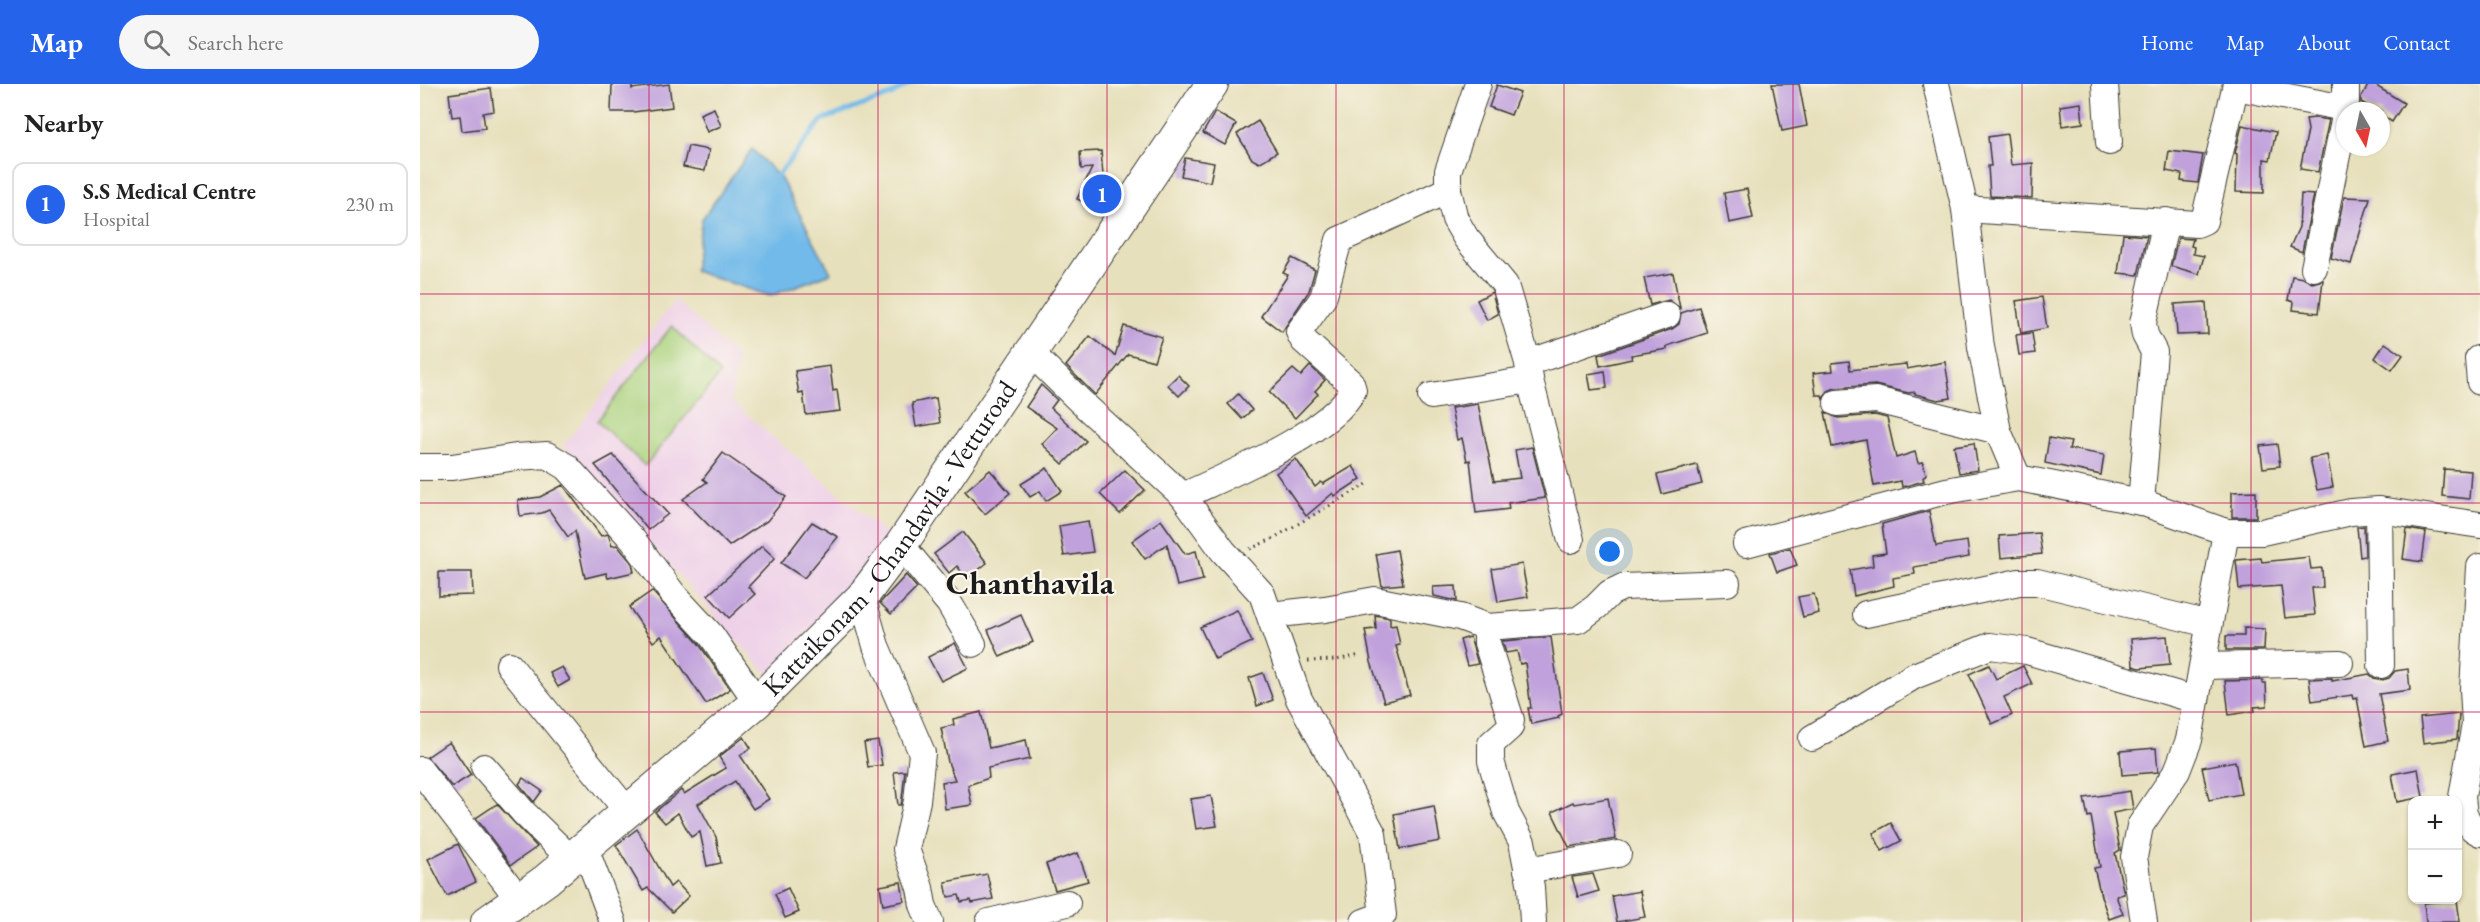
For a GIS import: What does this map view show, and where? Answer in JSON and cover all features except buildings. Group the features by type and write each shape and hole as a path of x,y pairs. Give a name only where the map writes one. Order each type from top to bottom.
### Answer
{"main road":[{"name":"Kattaikonam - Chandavila - Vetturoad","path":"502,914 628,812 757,702 862,597 901,545 1212,84"}],"street":[{"path":"1478,84 1448,171 1448,190 1455,219 1466,238 1505,285 1571,540"},
{"path":"1936,84 1965,209 1982,347 1998,431 2018,478"},
{"path":"2105,84 2109,142"},
{"path":"2346,84 2346,102"},
{"path":"1965,209 2197,224 2204,221 2236,86 2336,107"},
{"path":"2314,268 2337,156"},
{"path":"1183,496 1271,455 1346,405 1353,390 1351,383 1303,340 1299,332 1323,298 1339,240 1448,190"},
{"path":"2141,502 2154,352 2145,334 2143,323 2166,221"},
{"path":"1431,396 1529,371 1666,315"},
{"path":"1031,353 1183,496 1229,557 1262,594 1299,699 1373,834 1377,920"},
{"path":"1837,403 1876,400 1998,431"},
{"path":"420,467 452,467 516,457 547,455 567,467 633,540 674,594 711,635 757,702"},
{"path":"1746,544 1946,491 2018,478 2141,502 2226,532 2262,532 2350,512 2379,510 2480,525"},
{"path":"2379,510 2380,665"},
{"path":"2144,922 2134,857 2140,826 2176,771 2189,740 2204,666 2209,624 2226,532"},
{"path":"901,545 949,603 973,644"},
{"path":"2480,567 2473,689 2475,724 2462,797 2464,815 2473,829 2480,833"},
{"path":"1866,614 2019,582 2037,582 2209,624"},
{"path":"1270,615 1325,609 1375,600 1460,617 1487,627 1578,620 1610,593 1623,586 1728,583"},
{"path":"862,597 876,646 922,753 918,801 906,849 930,922"},
{"path":"1487,627 1487,643 1511,720 1510,727 1491,744 1491,761 1506,812 1522,842 1533,922"},
{"path":"1812,738 1914,676 1990,645 2026,651 2196,700"},
{"path":"2204,666 2340,663"},
{"path":"509,665 628,812"},
{"path":"484,767 524,813 578,853 613,922"},
{"path":"420,770 502,914"},
{"path":"1527,870 1618,854"},
{"path":"989,922 1067,903"}],"path":[{"path":"1229,557 1272,539 1367,484"},
{"path":"1286,661 1336,660 1360,656"}],"shaded area":[{"path":"675,300 738,358 731,401 893,540 768,675 563,446"}],"green space":[{"path":"672,326 720,374 645,466 597,421"}],"water":[{"path":"752,149 781,179 831,273 770,296 694,271 702,219"}],"waterway":[{"path":"775,179 822,120 891,95 909,84"}],"place":[{"name":"S.S Medical Centre","path":"1102,194"}],"district":[{"name":"Chanthavila","path":"1030,582"}]}
